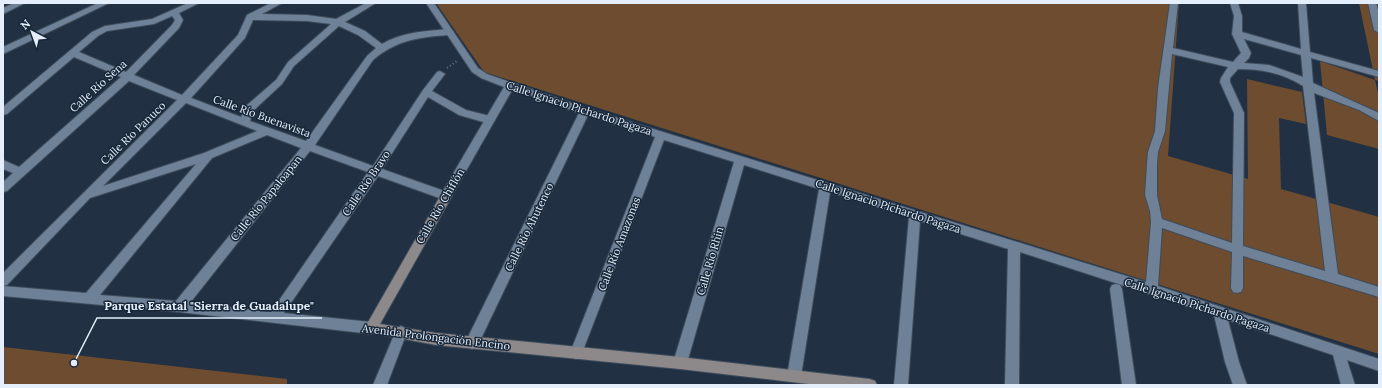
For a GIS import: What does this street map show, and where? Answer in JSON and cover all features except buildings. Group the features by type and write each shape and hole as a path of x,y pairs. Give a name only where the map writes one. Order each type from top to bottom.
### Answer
{"main road":[{"name":"Calle Río Chiflón","path":"371,328 446,196"},
{"name":"Avenida Prolongación Encino","path":"371,328 472,343 680,363 870,385"}],"street":[{"path":"3,11 21,3"},
{"path":"3,51 105,3"},
{"path":"3,112 100,31 150,22 195,3"},
{"path":"250,17 278,3"},
{"path":"244,123 250,108 279,82 291,64 338,22 372,3"},
{"name":"Calle Ignacio Pichardo Pagaza","path":"430,3 464,56 474,70 480,74 585,111 1152,289 1379,365"},
{"path":"1152,289 1157,222 1156,211 1151,195 1152,164 1153,152 1160,131 1174,3"},
{"path":"1234,3 1238,16 1237,34 1246,53 1246,56 1226,74 1224,80 1225,85 1234,97 1239,113 1236,249 1237,288"},
{"path":"1302,3 1308,85 1332,278"},
{"path":"1372,3 1379,30"},
{"name":"Calle Río Sena","path":"3,188 128,77 176,26 179,20 174,13"},
{"path":"250,17 309,18 338,22 364,35 382,48"},
{"name":"Calle Río Panuco","path":"3,281 184,99 242,36 250,17"},
{"name":"Calle Río Papaloapan","path":"179,307 308,146 370,58 382,48 413,34 449,32"},
{"path":"1237,34 1379,74"},
{"path":"1168,50 1235,66 1258,66 1270,68 1294,76 1308,85 1363,108 1379,117"},
{"name":"Calle Río Buenavista","path":"72,53 244,123 446,196"},
{"name":"Calle Río Bravo","path":"274,318 375,171 426,92 440,74"},
{"name":"Calle Río Chiflón","path":"446,196 510,85"},
{"path":"426,92 463,113 490,120"},
{"name":"Calle Río Ahutenco","path":"472,343 585,111"},
{"path":"86,196 208,156 266,131"},
{"name":"Calle Río Amazonas","path":"576,353 661,134"},
{"path":"89,299 208,156"},
{"name":"Calle Río Rhin","path":"680,363 740,160"},
{"path":"3,164 20,172"},
{"path":"794,376 825,186"},
{"path":"901,385 915,215"},
{"path":"1157,222 1236,249 1379,292"},
{"path":"1012,385 1014,246"},
{"path":"1116,289 1129,385"},
{"name":"Avenida Prolongación Encino","path":"3,291 179,307 371,328"},
{"path":"1220,313 1232,362 1240,385"},
{"path":"380,385 400,332"},
{"path":"1338,351 1348,385"}],"path":[{"path":"440,74 464,56"}],"shaded area":[{"path":"436,3 1179,3 1168,156 1248,179 1247,79 1302,92 1306,124 1279,118 1281,189 1379,217 1379,354 484,72"},
{"path":"1359,3 1379,3 1379,81 1375,80"},
{"path":"1320,61 1375,80 1379,97 1379,149 1327,135"},
{"path":"3,347 287,379 287,385 3,385"}],"place":[{"name":"Parque Estatal \"Sierra de Guadalupe\"","path":"74,363"}]}
